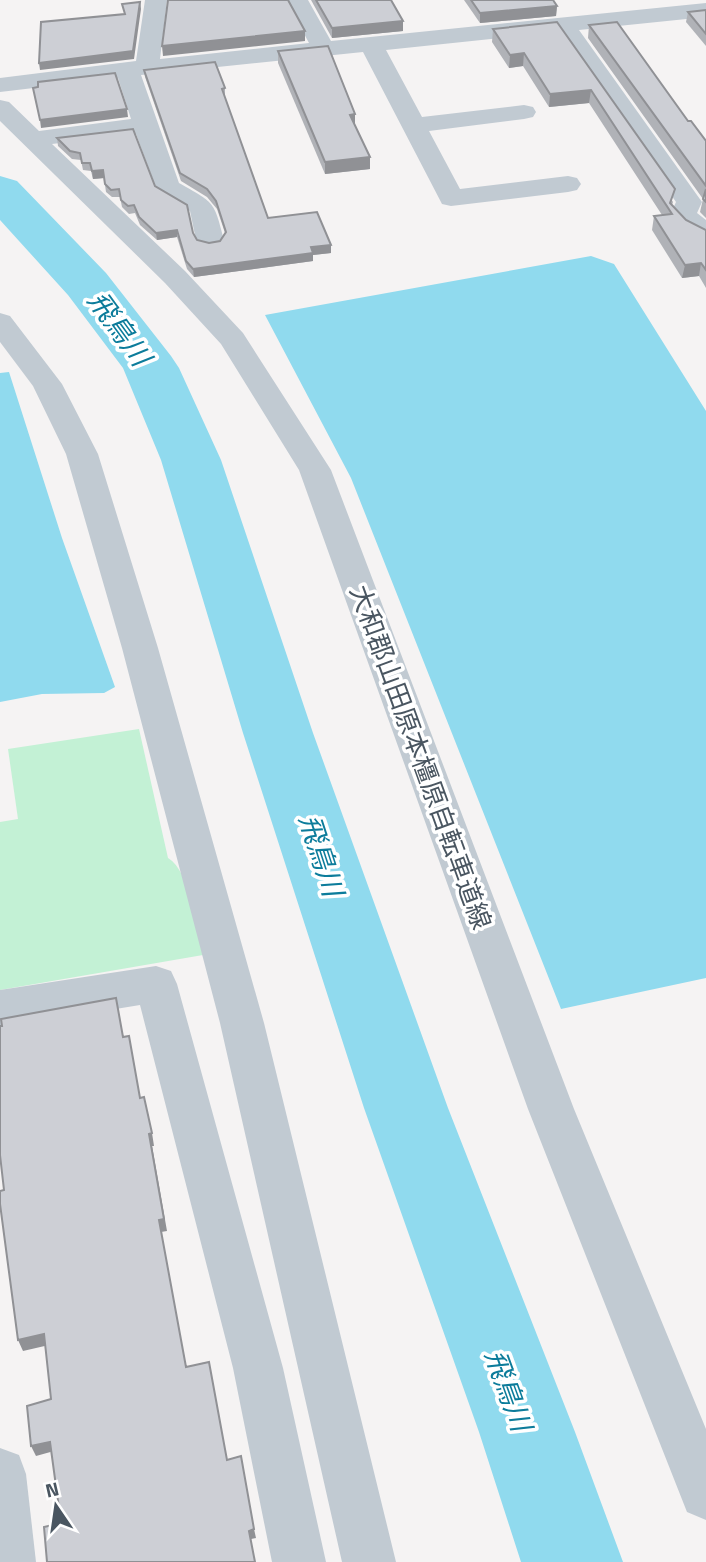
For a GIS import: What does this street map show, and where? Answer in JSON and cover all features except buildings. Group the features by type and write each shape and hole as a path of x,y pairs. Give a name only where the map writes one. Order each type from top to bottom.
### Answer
{"street":[{"path":"156,0 137,69 146,125 167,187 202,207 210,240"},
{"path":"297,0 324,49"},
{"path":"0,85 371,44 514,19 563,24 706,10"},
{"path":"563,24 689,202 683,215 706,234"},
{"path":"371,44 451,198 568,184"},
{"name":"大和郡山田原本橿原自転車道線","path":"0,107 175,277 233,339 315,470 551,1109 706,1493"},
{"path":"413,127 524,113"},
{"path":"45,137 146,125"},
{"path":"0,322 47,384 82,454 140,648 242,1023 369,1562"},
{"path":"0,1009 156,984 258,1368 299,1562"},
{"path":"0,1474 9,1562"}],"green space":[{"path":"139,729 168,858 176,865 188,888 203,955 0,990 0,822 18,819 8,749"}],"water":[{"path":"591,256 614,264 706,411 706,978 561,1009 351,478 265,315"},
{"path":"9,372 62,538 115,687 104,693 42,694 0,702 0,373"}],"waterway":[{"name":"飛鳥川","path":"0,191 87,284 151,368 191,460 278,733 406,1108 527,1432 572,1562"}]}
